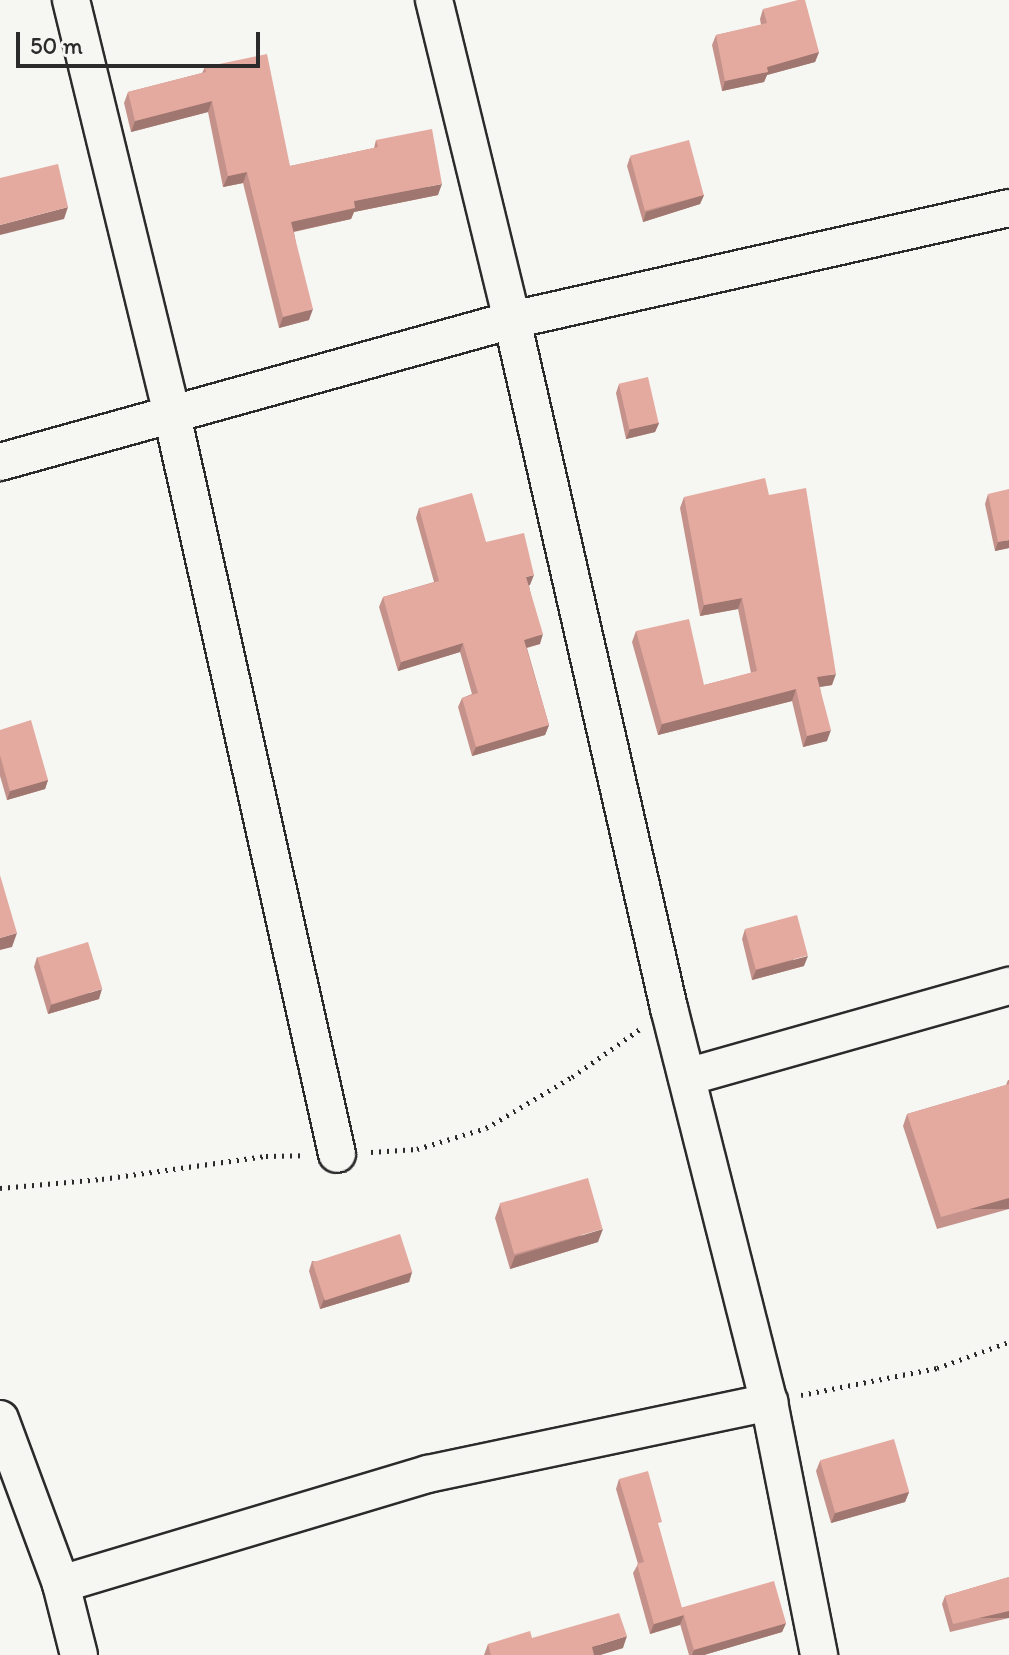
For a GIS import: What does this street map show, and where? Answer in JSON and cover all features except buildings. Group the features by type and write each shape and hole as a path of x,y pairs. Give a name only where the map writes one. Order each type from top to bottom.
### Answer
{"street":[{"path":"71,0 172,415 337,1154"},
{"path":"434,0 512,320 687,1077 769,1402 819,1655"},
{"path":"0,462 512,320 1009,208"},
{"path":"687,1077 1009,986"},
{"path":"61,1584 428,1474 769,1402"},
{"path":"0,1419 61,1584 79,1655"}],"path":[{"path":"769,1402 937,1368 1009,1342"}]}
